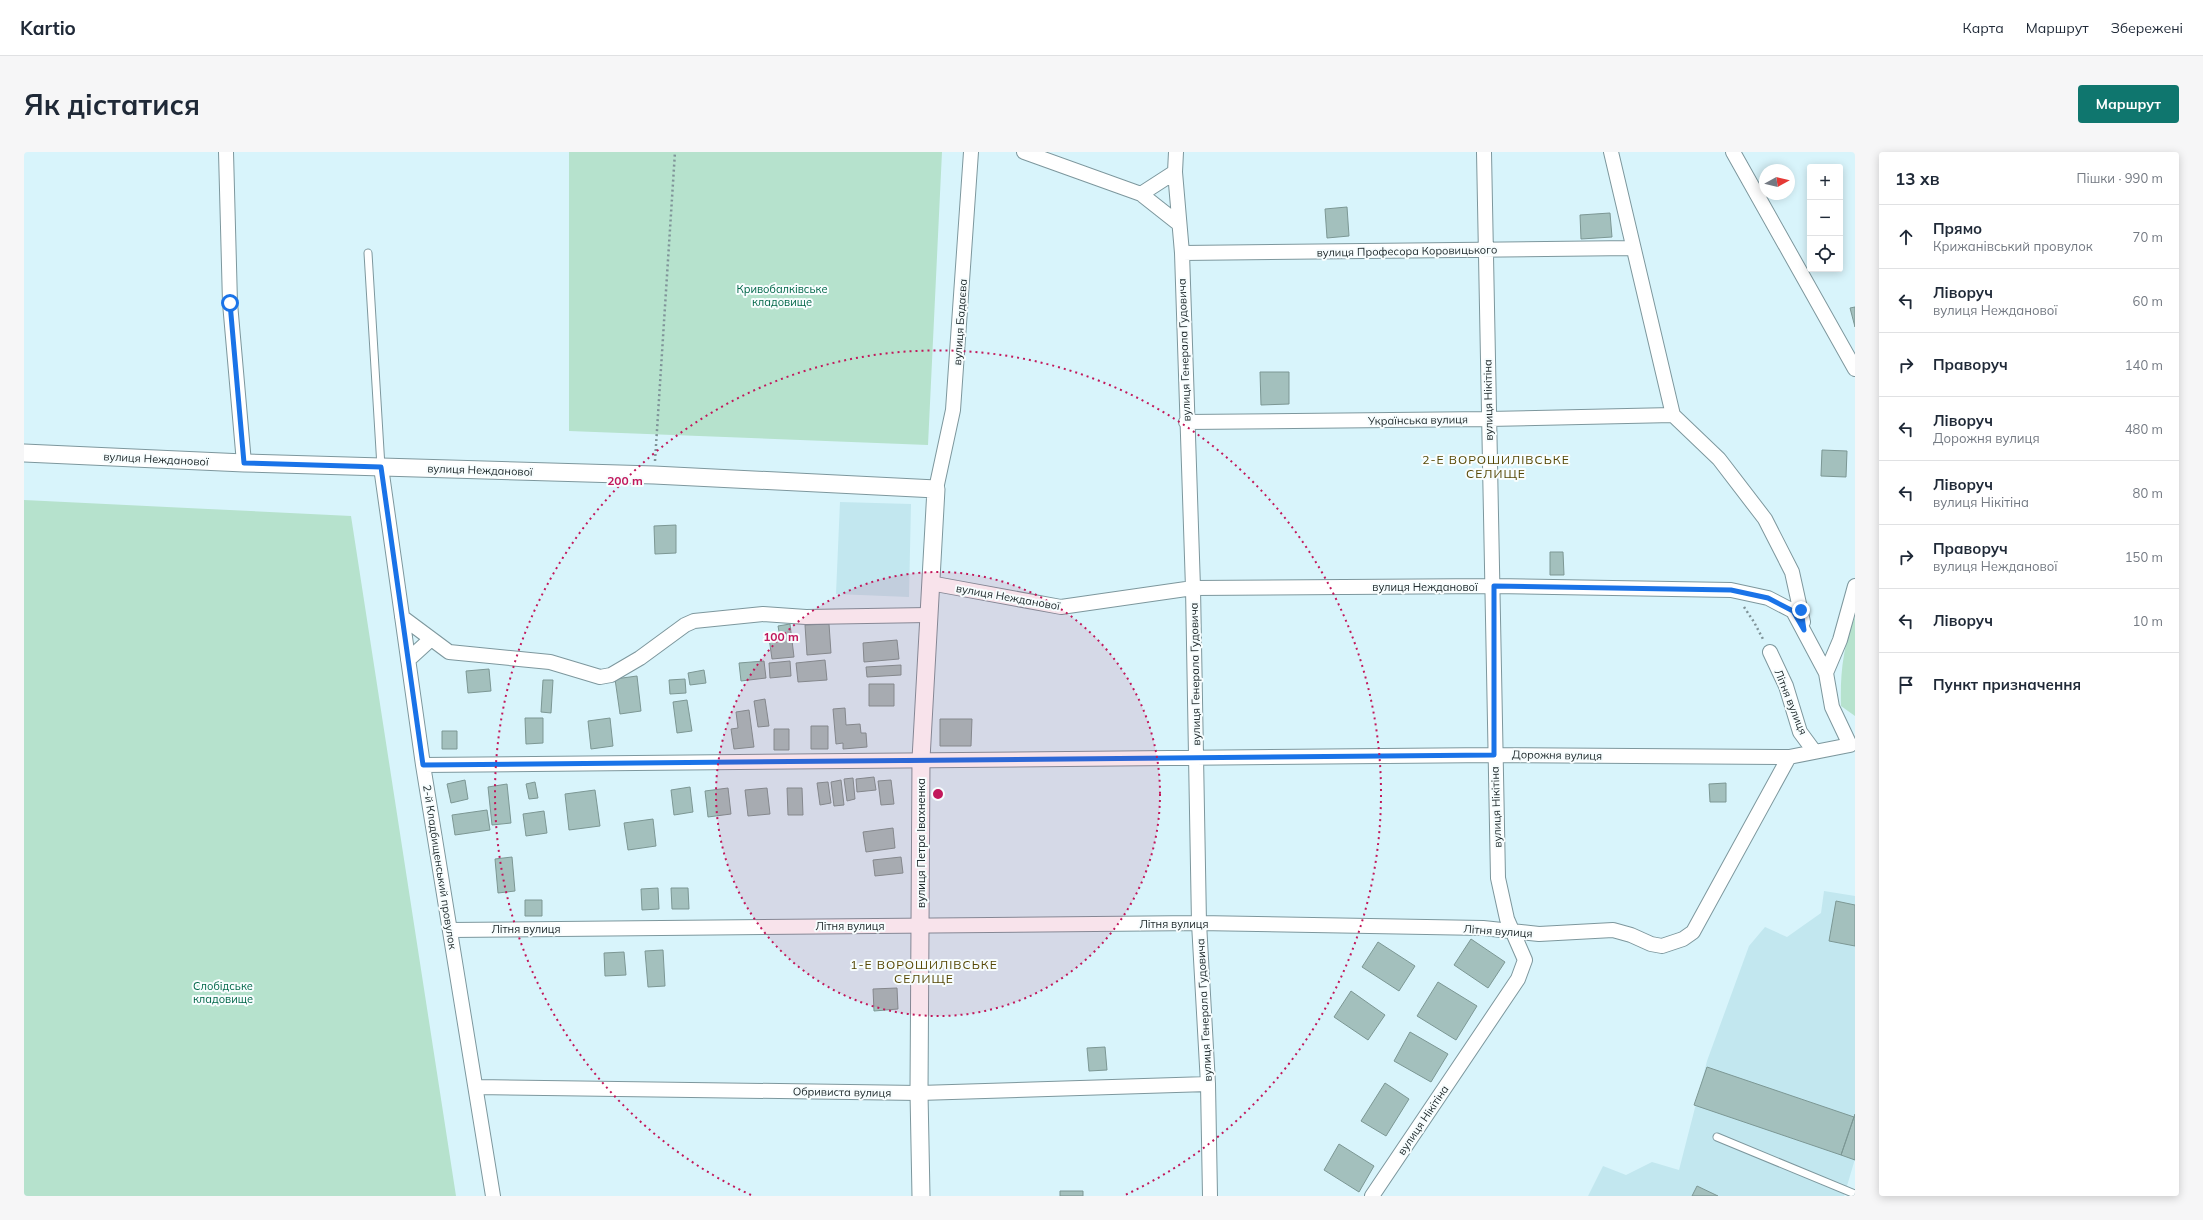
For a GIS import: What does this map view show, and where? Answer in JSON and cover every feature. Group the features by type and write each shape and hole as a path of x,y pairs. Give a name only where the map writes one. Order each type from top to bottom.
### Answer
{"street":[{"path":"226,152 230,303 244,463"},
{"name":"вулиця Бадаєва","path":"936,490 954,410 971,152"},
{"path":"1024,152 1141,194 1180,224"},
{"name":"вулиця Генерала Гудовича","path":"1176,152 1175,172 1182,254 1186,422 1193,588 1199,923 1208,1084 1210,1196"},
{"name":"вулиця Нікітіна","path":"1372,1196 1518,979 1525,960 1503,906 1498,878 1494,755 1494,586 1488,419 1484,152"},
{"path":"1611,152 1632,248 1673,414 1719,459 1765,519 1792,572 1804,630"},
{"path":"1733,152 1855,369"},
{"path":"1141,194 1175,172"},
{"name":"вулиця Професора Коровицького","path":"1182,254 1632,248"},
{"name":"Українська вулиця","path":"1186,422 1488,419 1673,414"},
{"name":"вулиця Нежданової","path":"24,453 244,463 654,475 936,490"},
{"name":"2-й Кладбищенський провулок","path":"381,467 423,765 493,1196"},
{"name":"вулиця Петра Івахненка","path":"921,1196 919,1093 921,759 936,490"},
{"name":"вулиця Нежданової","path":"930,583 1061,607 1193,588 1494,586 1731,590 1768,598 1793,611 1826,673 1832,707 1853,744"},
{"path":"1826,673 1840,640 1855,586"},
{"path":"402,618 448,652 550,662 600,677 611,675 640,658 684,625 694,621 763,614 806,617 928,615"},
{"path":"408,660 431,639"},
{"name":"Літня вулиця","path":"1770,652 1786,686 1800,732 1814,751"},
{"name":"Дорожня вулиця","path":"423,765 921,759 1494,755 1789,757 1853,744"},
{"name":"Літня вулиця","path":"450,930 1199,923 1483,928 1539,934 1613,930 1631,934 1651,944 1662,946 1683,939 1693,932 1789,757"},
{"name":"Обривиста вулиця","path":"476,1087 919,1093 1208,1084"}],"lane":[{"path":"368,253 381,467"},
{"path":"1717,1137 1855,1194"}],"path":[{"path":"654,475 675,152"},
{"path":"1731,590 1754,622 1770,652"}],"shaded area":[{"path":"840,502 911,504 909,597 836,594"},
{"path":"1824,891 1855,896 1855,1159 1844,1196 1588,1196 1603,1166 1626,1175 1652,1162 1679,1170 1707,1061 1749,946 1765,927 1787,937 1821,913"}],"green space":[{"name":"Кривобалківське кладовище","path":"569,152 942,152 928,445 569,431"},
{"name":"Слобідське кладовище","path":"24,500 351,516 456,1196 24,1196"},
{"path":"1855,617 1855,716 1841,706 1841,694 1845,649"}],"building":[{"path":"1347,207 1349,236 1327,238 1325,209"},
{"path":"1610,213 1612,237 1581,239 1580,215"},
{"path":"1855,307 1855,327 1850,308"},
{"path":"1260,372 1289,372 1289,404 1261,405"},
{"path":"1822,450 1847,451 1846,477 1821,476"},
{"path":"676,525 676,553 655,554 654,526"},
{"path":"1550,552 1563,552 1564,575 1550,575"},
{"path":"790,624 794,657 772,659 769,638 780,637 778,626"},
{"path":"829,624 831,653 807,655 805,625"},
{"path":"897,640 899,659 864,662 863,643"},
{"path":"825,660 827,680 798,682 796,663"},
{"path":"764,661 766,678 741,681 739,663"},
{"path":"790,661 791,676 770,678 769,663"},
{"path":"901,665 901,675 867,677 866,667"},
{"path":"489,669 491,691 468,693 466,671"},
{"path":"704,670 706,683 690,685 688,673"},
{"path":"637,676 641,711 620,714 615,679"},
{"path":"685,679 686,693 670,694 669,680"},
{"path":"543,680 553,680 551,713 541,712"},
{"path":"869,684 894,684 894,706 869,706"},
{"path":"765,699 769,726 758,727 754,701"},
{"path":"687,700 692,731 677,733 673,702"},
{"path":"845,708 846,725 860,724 861,733 866,733 867,747 843,749 843,743 836,744 833,709"},
{"path":"749,710 754,747 734,749 731,729 738,728 736,712"},
{"path":"525,718 543,718 543,743 526,744"},
{"path":"610,718 613,746 591,749 588,721"},
{"path":"940,719 972,719 971,746 940,746"},
{"path":"811,726 828,726 828,749 811,749"},
{"path":"774,729 789,729 789,750 774,750"},
{"path":"442,731 457,731 457,749 442,749"},
{"path":"874,777 876,790 857,792 856,779"},
{"path":"853,778 855,799 847,801 844,779"},
{"path":"465,780 468,799 451,803 447,784"},
{"path":"841,780 844,805 834,806 831,782"},
{"path":"891,780 894,804 881,805 878,781"},
{"path":"535,782 538,798 529,799 526,784"},
{"path":"828,782 831,803 820,805 817,783"},
{"path":"1726,783 1726,802 1710,802 1709,784"},
{"path":"507,784 511,823 492,825 488,787"},
{"path":"690,787 693,812 674,815 671,790"},
{"path":"728,788 731,814 708,817 705,791"},
{"path":"767,788 770,814 748,816 745,790"},
{"path":"787,788 802,788 803,815 788,815"},
{"path":"595,790 600,826 569,830 565,794"},
{"path":"487,810 490,830 455,835 452,815"},
{"path":"544,811 547,833 526,836 523,814"},
{"path":"653,819 656,846 628,850 624,823"},
{"path":"893,828 895,848 866,852 863,832"},
{"path":"512,857 515,891 498,893 495,859"},
{"path":"901,857 903,873 875,876 873,860"},
{"path":"658,888 659,909 642,910 641,889"},
{"path":"671,888 688,888 689,909 672,909"},
{"path":"525,900 542,900 542,916 525,916"},
{"path":"1836,901 1855,905 1855,946 1829,941"},
{"path":"1471,939 1505,962 1488,988 1454,965"},
{"path":"1378,942 1415,966 1399,991 1362,967"},
{"path":"663,950 665,986 648,987 645,951"},
{"path":"624,952 626,975 605,976 604,953"},
{"path":"1438,982 1477,1006 1456,1040 1417,1016"},
{"path":"897,988 898,1009 874,1011 873,989"},
{"path":"1351,991 1385,1015 1368,1040 1334,1017"},
{"path":"1410,1032 1448,1054 1431,1082 1394,1061"},
{"path":"1105,1047 1107,1070 1089,1071 1087,1048"},
{"path":"1707,1067 1854,1117 1841,1155 1694,1105"},
{"path":"1385,1083 1409,1099 1386,1136 1361,1121"},
{"path":"1855,1114 1855,1160 1841,1155"},
{"path":"1339,1144 1374,1166 1359,1192 1324,1170"},
{"path":"1697,1186 1718,1196 1692,1196"},
{"path":"1060,1191 1083,1191 1083,1196 1060,1196"}],"district":[{"name":"2-Е ВОРОШИЛІВСЬКЕ СЕЛИЩЕ","path":"1496,466"},
{"name":"1-Е ВОРОШИЛІВСЬКЕ СЕЛИЩЕ","path":"924,971"}],"route":[{"path":"230,303 244,463 381,467 423,765 921,759 1494,755 1494,586 1731,590 1768,598 1793,611 1804,630 1801,610"}]}
